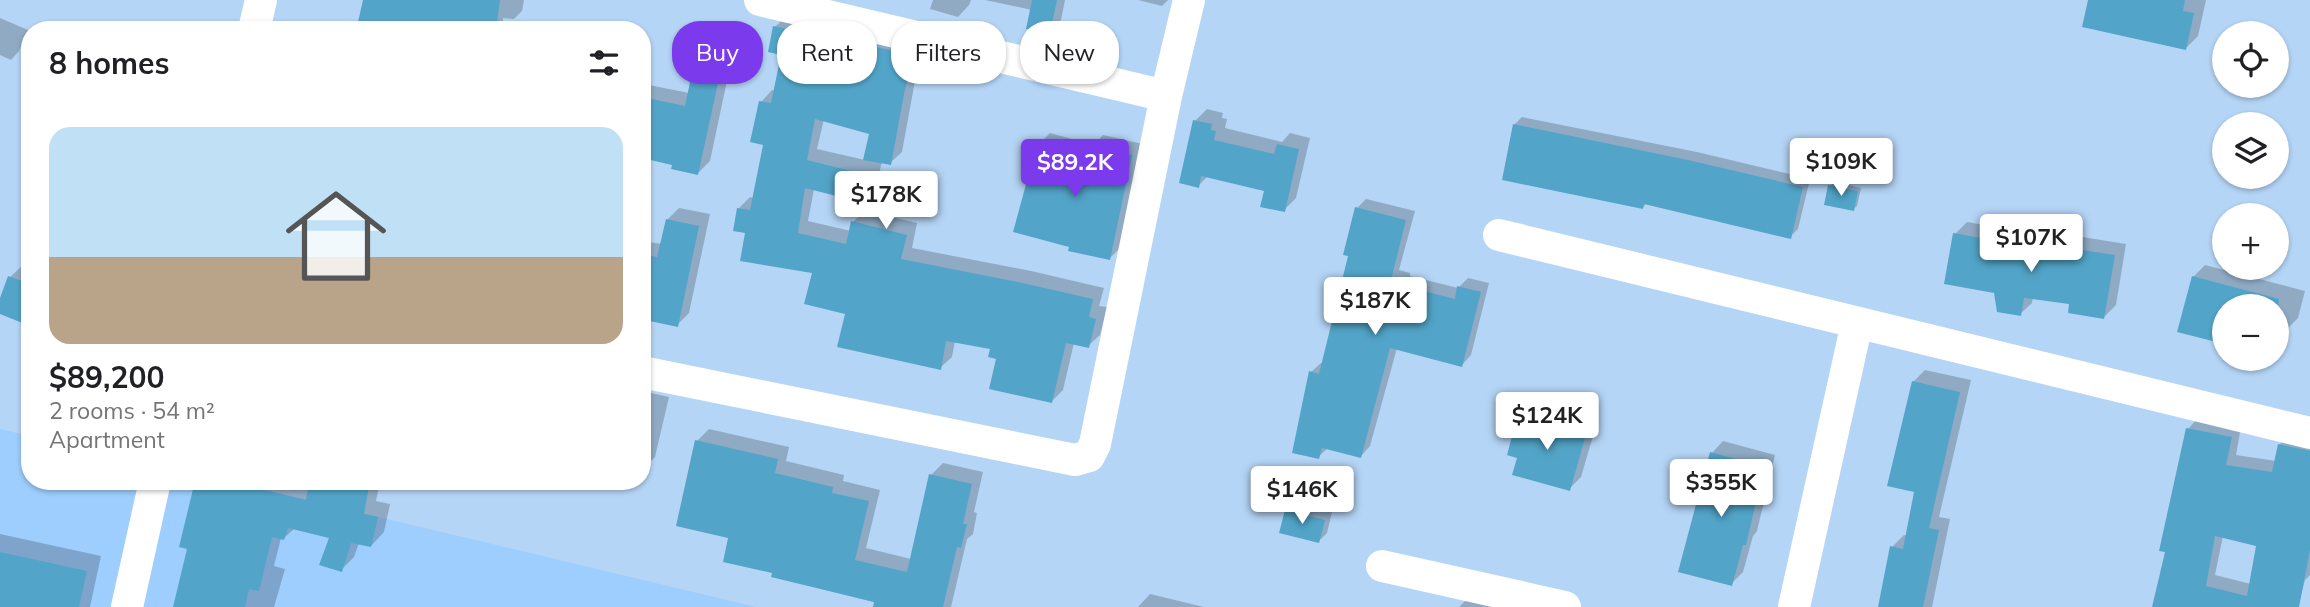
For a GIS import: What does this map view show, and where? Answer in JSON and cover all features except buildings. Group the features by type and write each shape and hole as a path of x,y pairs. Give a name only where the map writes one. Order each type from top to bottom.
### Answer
{"street":[{"path":"256,21 261,0"},
{"path":"760,0 1166,96"},
{"path":"651,374 1075,460 1089,456 1095,444 1166,96 1189,0"},
{"path":"1499,235 2310,433"},
{"path":"1794,607 1857,323"},
{"path":"127,607 153,490"},
{"path":"1382,566 1565,607"}],"shaded area":[{"path":"0,429 21,434 21,490 266,490 756,607 0,607"}]}
